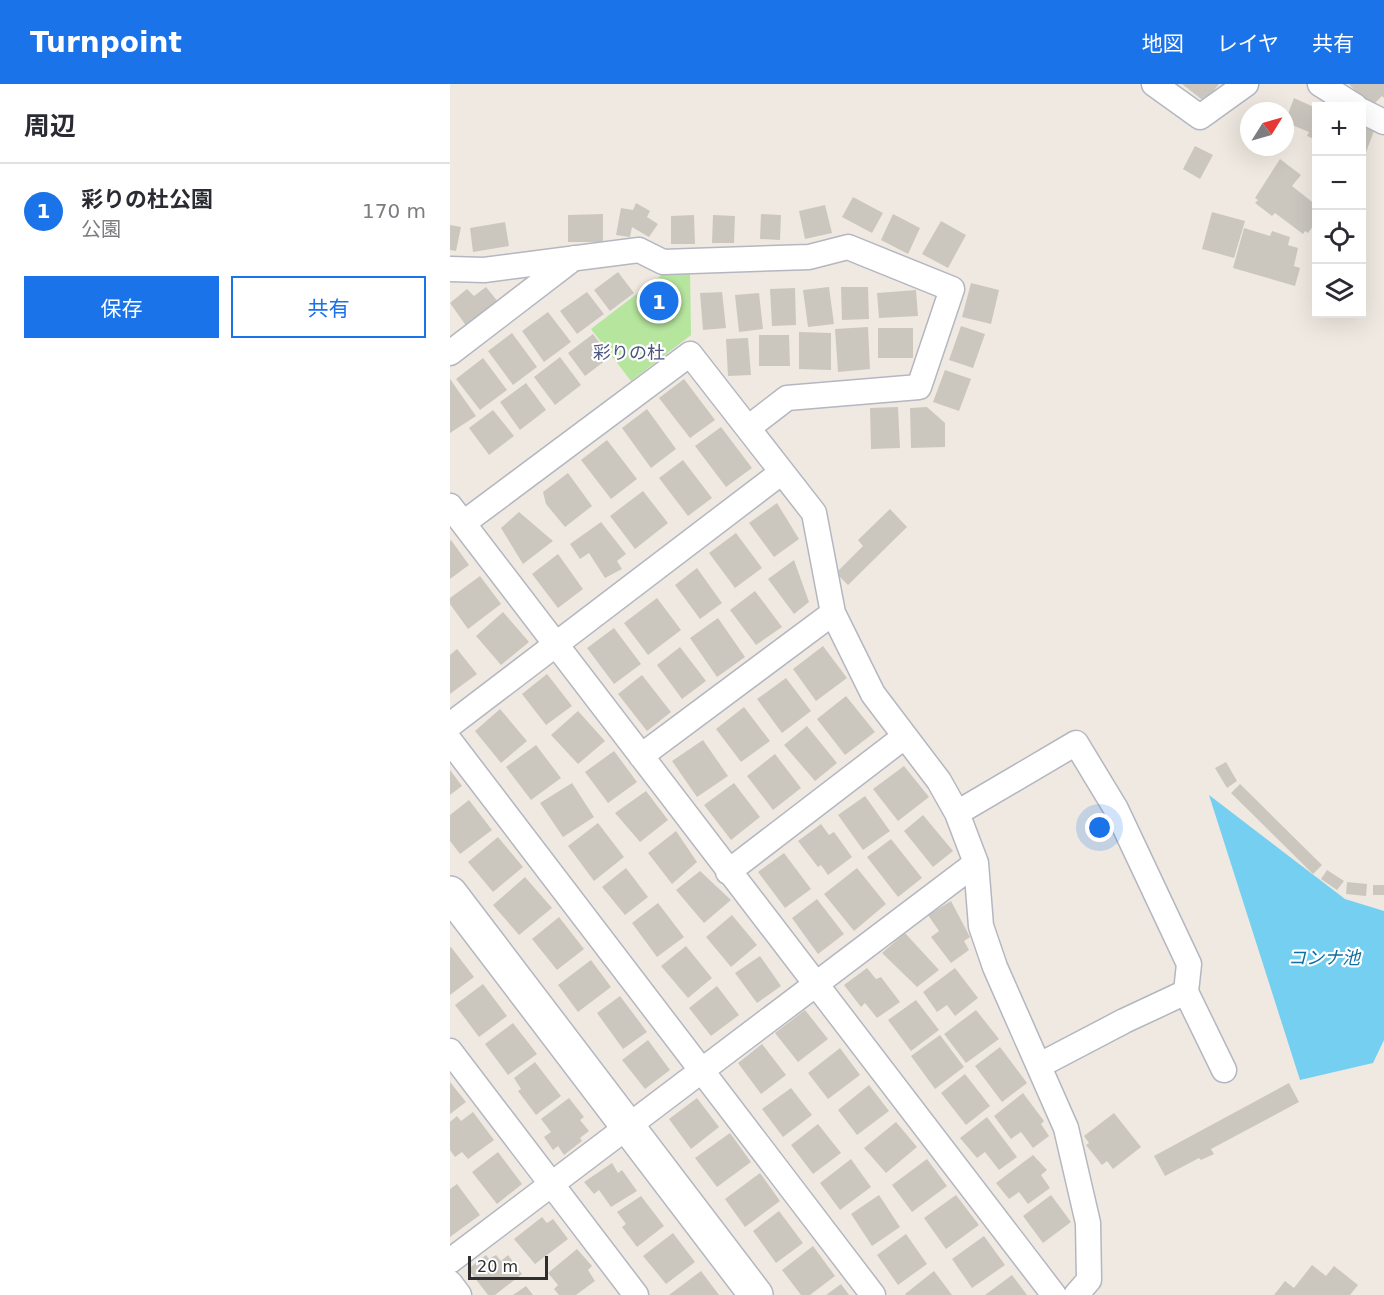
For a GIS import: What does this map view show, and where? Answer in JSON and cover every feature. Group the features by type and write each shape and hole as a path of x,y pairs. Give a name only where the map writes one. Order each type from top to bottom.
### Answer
{"street":[{"path":"1154,84 1200,117 1246,84"},
{"path":"1320,84 1349,102"},
{"path":"1366,113 1384,122"},
{"path":"450,269 484,270 639,250 663,262 809,257 848,247 952,289 919,387 787,398 748,428"},
{"path":"450,353 576,257"},
{"path":"1054,1295 728,872 458,514 690,354 814,513 832,613 873,694 939,781 957,813 976,864 981,926 995,967 1066,1128 1088,1223 1089,1280 1076,1295"},
{"path":"450,725 782,472"},
{"path":"641,756 832,613"},
{"path":"728,872 904,737"},
{"path":"450,741 873,1295"},
{"path":"957,813 1076,743 1116,809 1189,964 1186,992 1224,1070"},
{"path":"450,1261 976,864"},
{"path":"450,893 756,1295"},
{"path":"1040,1065 1186,992"},
{"path":"450,1051 636,1295"},
{"path":"450,1283 459,1295"}],"green space":[{"path":"690,272 691,335 631,381 591,329 664,273"}],"water":[{"name":"コンナ池","path":"1209,795 1345,899 1384,911 1384,1040 1373,1063 1300,1080"}],"building":[{"path":"1182,84 1219,84 1205,102"},
{"path":"1349,84 1384,84 1384,98 1382,96 1371,107"},
{"path":"1294,98 1312,106 1312,138 1307,136 1309,132 1294,126"},
{"path":"1366,125 1375,128 1366,152"},
{"path":"1195,146 1213,155 1200,179 1183,169"},
{"path":"1280,159 1301,175 1292,186 1312,202 1312,228 1308,233 1305,231 1303,234 1275,213 1272,216 1255,203 1258,200 1255,198"},
{"path":"853,197 883,213 872,233 842,217"},
{"path":"636,203 650,211 647,217 658,224 649,237 632,227 630,237 616,235 621,208 633,210"},
{"path":"825,205 832,233 805,239 799,211"},
{"path":"1212,212 1245,221 1234,258 1202,249"},
{"path":"603,214 603,242 568,242 568,215"},
{"path":"761,214 781,215 780,240 760,239"},
{"path":"893,214 920,228 908,254 881,240"},
{"path":"694,215 695,244 671,244 671,216"},
{"path":"713,215 735,216 734,243 712,243"},
{"path":"941,221 966,235 948,268 922,254"},
{"path":"505,222 509,246 473,252 470,228"},
{"path":"450,225 461,227 456,251 450,250"},
{"path":"1244,228 1270,236 1272,231 1290,237 1288,245 1298,248 1294,266 1300,268 1295,286 1233,268"},
{"path":"618,272 634,293 610,311 594,290"},
{"path":"971,283 999,290 991,324 962,317"},
{"path":"486,287 499,303 467,327 450,303 467,289 474,296"},
{"path":"829,287 834,324 808,327 803,290"},
{"path":"841,287 868,287 869,319 842,320"},
{"path":"795,288 796,325 772,326 770,289"},
{"path":"916,290 918,316 879,318 877,293"},
{"path":"587,292 604,314 577,334 560,311"},
{"path":"722,292 726,328 703,330 700,293"},
{"path":"759,293 763,329 739,332 735,295"},
{"path":"548,312 571,342 544,362 522,331"},
{"path":"961,326 985,334 973,368 949,360"},
{"path":"868,327 870,369 838,372 835,329"},
{"path":"878,328 913,328 913,358 878,358"},
{"path":"799,332 831,333 831,370 799,369"},
{"path":"512,333 537,367 513,385 488,351"},
{"path":"593,334 610,357 585,376 568,353"},
{"path":"759,335 789,335 790,366 759,366"},
{"path":"748,338 751,375 728,376 726,339"},
{"path":"560,357 581,385 555,405 534,377"},
{"path":"483,358 507,390 480,410 456,379"},
{"path":"945,370 971,379 959,411 933,402"},
{"path":"450,379 476,416 450,433"},
{"path":"684,379 715,420 690,438 659,398"},
{"path":"526,383 546,410 520,430 500,402"},
{"path":"898,407 900,448 871,449 870,408"},
{"path":"927,407 945,423 945,447 911,448 910,408"},
{"path":"647,409 676,449 651,468 622,428"},
{"path":"493,410 514,436 489,455 469,428"},
{"path":"721,427 752,468 726,487 695,446"},
{"path":"607,440 637,479 611,499 581,460"},
{"path":"683,460 712,498 688,516 659,478"},
{"path":"568,473 592,506 565,527 546,504 543,492"},
{"path":"643,491 668,523 635,549 610,516"},
{"path":"777,503 799,539 774,557 749,523"},
{"path":"890,509 907,527 848,585 836,573 863,546 858,540"},
{"path":"519,512 553,541 523,564 501,528"},
{"path":"601,522 626,554 617,561 622,569 605,578 589,553 580,559 570,544"},
{"path":"736,533 762,568 735,588 709,553"},
{"path":"450,541 469,565 450,579"},
{"path":"558,554 583,589 558,608 532,574"},
{"path":"794,560 809,602 794,614 768,579"},
{"path":"697,568 722,603 700,619 675,585"},
{"path":"480,576 501,604 468,629 450,604 450,598"},
{"path":"755,591 782,627 756,645 730,610"},
{"path":"657,598 681,630 648,655 624,623"},
{"path":"503,612 529,642 501,665 476,636"},
{"path":"718,618 745,657 717,677 690,638"},
{"path":"614,628 641,664 614,684 587,648"},
{"path":"823,646 847,678 816,701 793,669"},
{"path":"680,647 706,681 682,699 657,665"},
{"path":"457,649 477,674 450,694 450,655"},
{"path":"547,674 572,706 546,725 522,694"},
{"path":"642,675 671,712 647,731 618,694"},
{"path":"786,678 811,711 782,733 757,699"},
{"path":"846,696 875,732 845,755 817,719"},
{"path":"744,707 770,741 741,762 716,729"},
{"path":"500,709 527,741 501,763 475,731"},
{"path":"578,711 605,741 578,764 551,735"},
{"path":"807,726 837,763 815,781 784,745"},
{"path":"703,740 728,776 697,797 672,761"},
{"path":"536,745 561,778 531,800 506,767"},
{"path":"614,751 637,782 608,803 585,772"},
{"path":"775,754 801,788 773,810 747,776"},
{"path":"1226,762 1237,781 1227,788 1215,768"},
{"path":"904,766 929,797 898,821 873,789"},
{"path":"450,770 462,786 450,795"},
{"path":"572,783 594,817 563,837 540,803"},
{"path":"734,783 760,817 731,840 704,805"},
{"path":"1240,784 1322,865 1313,874 1231,793"},
{"path":"646,791 668,820 640,842 615,813"},
{"path":"865,796 890,831 863,850 838,815"},
{"path":"469,800 492,830 460,854 450,841 450,815"},
{"path":"923,815 953,851 933,867 904,831"},
{"path":"598,823 624,857 594,881 568,846"},
{"path":"821,824 829,835 834,832 852,857 828,875 821,865 818,867 798,841"},
{"path":"676,831 697,862 672,884 648,853"},
{"path":"498,837 523,867 493,892 468,862"},
{"path":"891,839 922,878 898,897 867,857"},
{"path":"784,853 811,889 785,908 758,872"},
{"path":"626,868 648,897 625,915 602,887"},
{"path":"857,868 886,904 854,931 824,894"},
{"path":"1327,870 1344,881 1337,890 1321,879"},
{"path":"700,871 731,900 704,923 676,890"},
{"path":"525,877 552,908 519,935 493,905"},
{"path":"1347,882 1367,884 1366,896 1346,894"},
{"path":"1373,885 1384,885 1384,895 1373,895"},
{"path":"817,899 844,934 818,954 792,918"},
{"path":"951,901 970,937 964,941 969,950 951,963 931,937 939,931 928,915"},
{"path":"658,903 684,937 657,957 632,923"},
{"path":"732,915 757,945 731,967 706,937"},
{"path":"559,917 584,949 557,970 532,939"},
{"path":"905,933 939,970 917,987 882,953"},
{"path":"686,946 712,978 688,998 661,966"},
{"path":"450,948 474,977 450,995"},
{"path":"760,956 781,986 757,1003 735,973"},
{"path":"591,960 611,987 578,1012 558,985"},
{"path":"867,968 876,979 881,977 900,1002 877,1018 865,1003 861,1007 844,985"},
{"path":"955,968 978,998 955,1016 947,1005 937,1012 923,992"},
{"path":"483,984 507,1016 479,1037 455,1005"},
{"path":"717,986 739,1015 711,1036 689,1008"},
{"path":"620,996 647,1032 623,1049 597,1013"},
{"path":"916,1000 939,1030 911,1051 888,1020"},
{"path":"805,1010 828,1039 798,1062 775,1033"},
{"path":"976,1010 999,1039 966,1063 944,1034"},
{"path":"513,1023 537,1054 508,1075 485,1044"},
{"path":"940,1035 964,1067 935,1089 911,1056"},
{"path":"648,1040 670,1070 645,1089 622,1060"},
{"path":"762,1044 786,1075 761,1094 738,1063"},
{"path":"1000,1047 1027,1083 1002,1102 975,1066"},
{"path":"840,1048 860,1075 828,1099 808,1073"},
{"path":"535,1062 561,1096 536,1115 518,1091 521,1089 514,1078"},
{"path":"965,1074 990,1106 966,1125 941,1093"},
{"path":"450,1082 466,1102 450,1114"},
{"path":"1289,1083 1299,1102 1211,1149 1214,1154 1201,1160 1199,1158 1165,1176 1154,1156"},
{"path":"869,1085 889,1111 857,1135 838,1110"},
{"path":"791,1088 812,1115 783,1137 762,1109"},
{"path":"1023,1093 1044,1121 1041,1124 1049,1136 1033,1148 1021,1132 1011,1139 994,1116"},
{"path":"569,1098 584,1117 580,1120 589,1131 580,1138 582,1141 564,1155 558,1146 553,1150 544,1137 551,1132 541,1119"},
{"path":"697,1098 719,1127 691,1149 669,1119"},
{"path":"473,1112 494,1140 468,1159 462,1152 455,1157 450,1150 450,1122 457,1116 461,1121"},
{"path":"1114,1113 1141,1147 1113,1169 1107,1161 1102,1165 1086,1145 1089,1143 1084,1136"},
{"path":"987,1117 1017,1157 999,1170 985,1152 977,1158 960,1138"},
{"path":"896,1122 917,1147 886,1173 864,1148"},
{"path":"818,1124 841,1153 813,1174 791,1145"},
{"path":"730,1133 751,1162 717,1187 695,1158"},
{"path":"498,1152 522,1184 497,1204 472,1172"},
{"path":"1033,1155 1047,1170 1041,1175 1050,1188 1028,1204 1019,1192 1009,1199 996,1183"},
{"path":"851,1159 871,1187 840,1210 820,1183"},
{"path":"927,1159 947,1186 912,1212 892,1185"},
{"path":"612,1163 618,1173 622,1170 637,1191 611,1207 599,1190 594,1194 584,1182"},
{"path":"760,1173 780,1201 745,1227 725,1199"},
{"path":"457,1184 480,1215 450,1237 450,1189"},
{"path":"879,1195 900,1227 872,1246 851,1214"},
{"path":"956,1195 979,1225 946,1249 924,1218"},
{"path":"1051,1195 1071,1222 1043,1243 1023,1216"},
{"path":"641,1196 664,1226 637,1247 622,1227 626,1224 617,1212"},
{"path":"779,1211 803,1243 776,1263 753,1231"},
{"path":"542,1217 547,1223 553,1219 568,1239 535,1264 514,1239"},
{"path":"673,1233 695,1262 666,1284 643,1256"},
{"path":"906,1234 927,1264 898,1285 877,1255"},
{"path":"984,1236 1005,1265 972,1288 952,1259"},
{"path":"813,1246 835,1276 810,1295 801,1295 782,1270"},
{"path":"577,1249 592,1266 588,1270 595,1281 576,1295 559,1295 554,1289 558,1285 548,1273"},
{"path":"486,1255 489,1259 496,1255 501,1261 508,1255 522,1274 495,1295 488,1295 468,1269"},
{"path":"1312,1265 1326,1276 1334,1266 1358,1285 1350,1295 1274,1295 1285,1281 1294,1288"},
{"path":"701,1271 719,1295 669,1295"},
{"path":"934,1271 952,1295 905,1294"},
{"path":"1012,1275 1027,1295 985,1295"},
{"path":"841,1284 849,1295 826,1295"},
{"path":"526,1286 533,1295 513,1295"}],"place":[{"name":"彩りの杜公園","path":"659,301"}],"district":[{"name":"彩りの杜","path":"629,352"}]}
